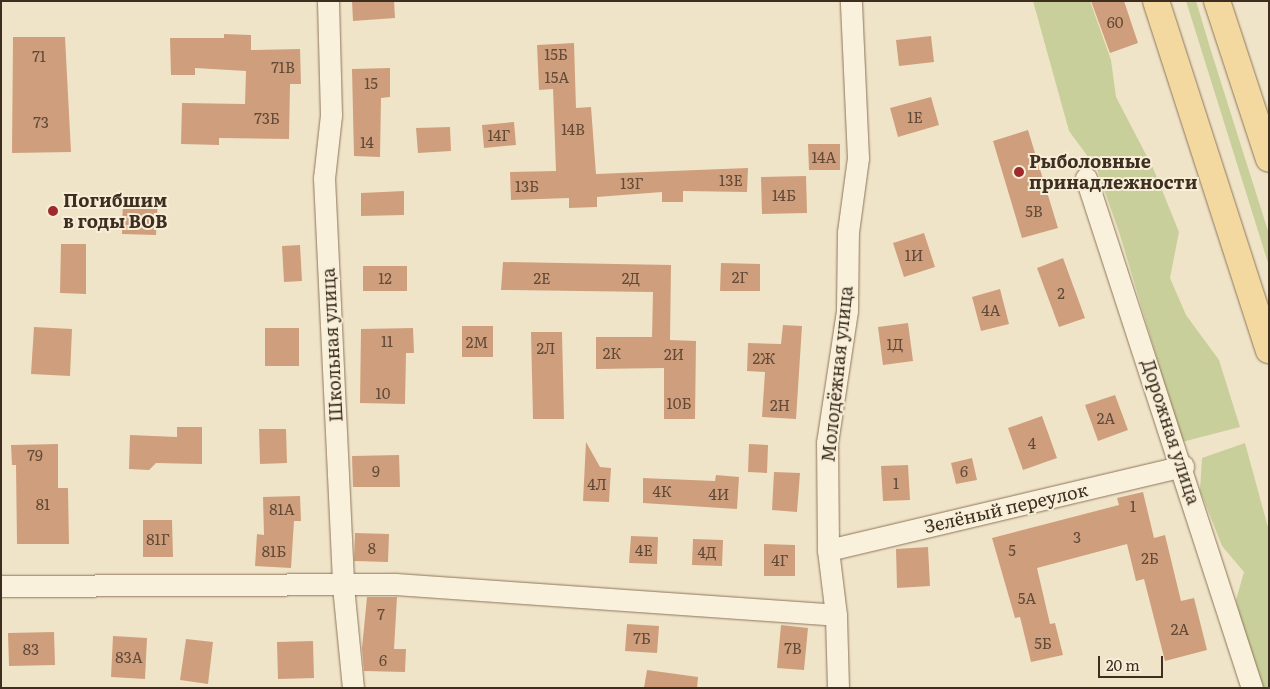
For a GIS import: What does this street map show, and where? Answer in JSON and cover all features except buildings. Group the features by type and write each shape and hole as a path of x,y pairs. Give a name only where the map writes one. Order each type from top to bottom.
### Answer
{"main road":[{"path":"1156,1 1269,350"},
{"path":"1217,1 1269,159"}],"street":[{"name":"Школьная улица","path":"328,1 331,115 324,178 343,586 353,688"},
{"name":"Молодёжная улица","path":"838,688 836,615 828,550 827,443 847,310 848,232 858,158 850,1"},
{"name":"Дорожная улица","path":"1086,178 1183,466 1252,688"},
{"name":"Зелёный переулок","path":"828,550 1183,466"},
{"path":"1,586 343,586 395,584 836,615"}],"green space":[{"path":"1033,1 1090,1 1111,60 1116,97 1153,168 1179,232 1170,278 1186,315 1219,360 1240,427 1182,442 1120,235 1097,169 1069,131"},
{"path":"1186,1 1196,1 1269,234 1269,266"},
{"path":"1245,443 1269,531 1269,688 1263,688 1247,648 1236,600 1244,572 1222,546 1200,490 1202,458"}],"place":[{"name":"Рыболовные принадлежности","path":"1019,172"},
{"name":"Погибшим в годы ВОВ","path":"53,211"}]}
